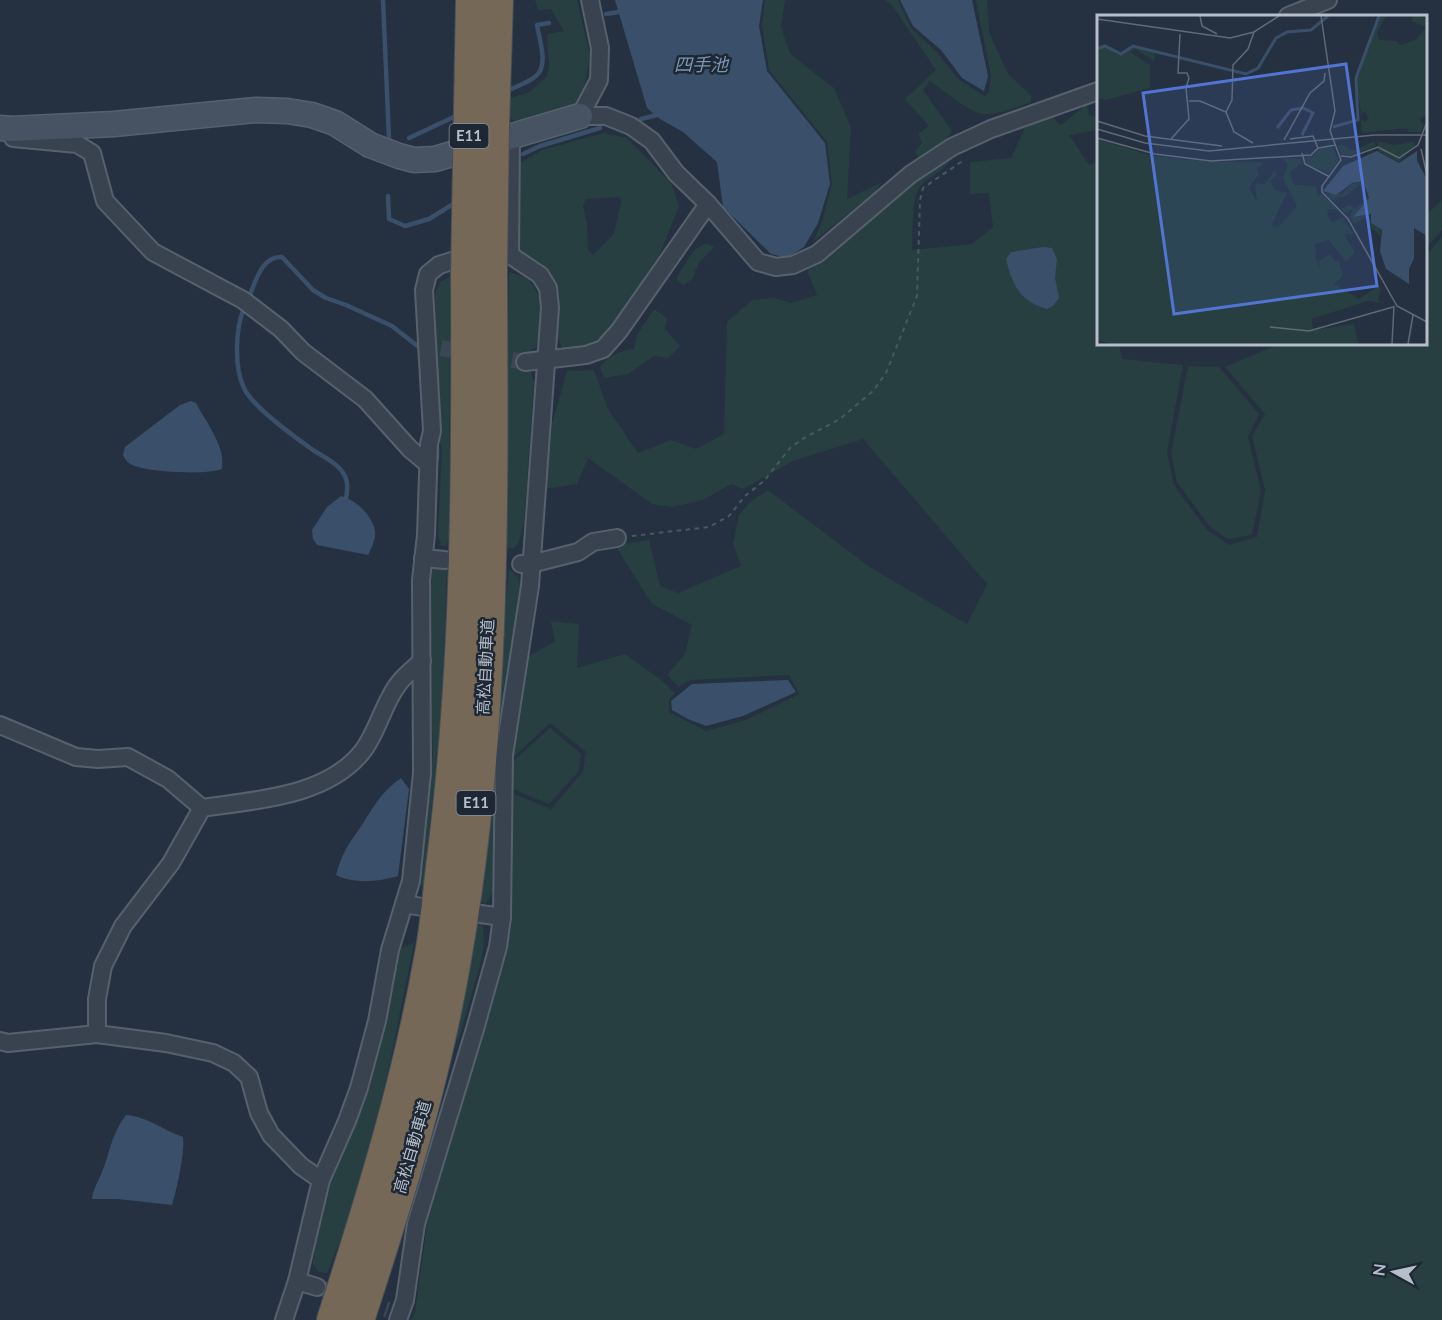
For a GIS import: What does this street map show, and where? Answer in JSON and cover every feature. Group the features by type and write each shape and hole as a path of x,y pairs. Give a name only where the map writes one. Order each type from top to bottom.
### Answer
{"highway":[{"name":"高松自動車道","path":"333,1320 367,1215 404,1078 431,953 449,813 489,266 472,0"},
{"name":"高松自動車道","path":"358,1320 389,1225 428,1090 455,959 475,819 491,562 489,266 497,0"}],"street":[{"path":"580,116 599,80 600,48 590,0"},
{"path":"1290,15 1328,0"},
{"path":"0,128 114,124 256,110 287,111 312,115 335,123 369,145 414,160 435,159 580,116 606,116 631,126 652,141 676,172 708,204 758,262 776,267 793,265 817,254 911,174 952,147 991,129 1097,91"},
{"path":"489,266 511,136"},
{"path":"0,137 76,144 92,153 105,201 153,252 245,302 281,329 303,352 365,399 410,449 428,464"},
{"path":"525,362 586,355 603,350 619,331 708,204"},
{"path":"284,1320 297,1281 321,1180 359,1088 377,1021 390,950 411,881 422,773 421,580 432,431 434,347 424,290 428,274 439,265 455,260 540,275 548,288 550,308 526,564 530,586 504,755 502,917 498,947 417,1224 405,1300 395,1315"},
{"path":"526,564 578,552 594,542 617,538"},
{"path":"423,558 445,560"},
{"path":"0,725 76,757 98,759 128,757 168,779 202,808 286,795 314,786 335,775 363,752 398,683 422,661"},
{"path":"97,1034 97,999 103,966 123,926 171,863 202,808"},
{"path":"404,904 422,907"},
{"path":"481,914 502,917"},
{"path":"0,1041 8,1043 97,1034 213,1053 234,1063 249,1077 259,1113 271,1135 301,1166 321,1180"},
{"path":"297,1281 317,1287"}],"path":[{"path":"617,538 709,527 729,516 745,496 764,480 789,448 840,419 873,391 886,374 917,296 922,188 961,162 966,141"}],"green space":[{"path":"535,0 577,0 590,55 583,93 570,110 516,123 505,114 505,99 528,93 547,77 549,64 547,34 564,31 551,9 538,10"},
{"path":"765,0 785,0 781,27 790,54 834,88 851,128 847,199 882,182 874,193 813,242 822,222 832,184 827,142 769,70 762,25"},
{"path":"885,0 898,0 911,28 937,52 957,78 984,96 989,93 991,75 976,0 987,0 989,32 1008,74 1031,95 1031,102 999,113 979,113 961,104 930,81 923,90 952,131 946,139 920,159 915,152 922,143 918,134 929,126 905,99 936,70 892,5"},
{"path":"1087,104 1089,115 1097,117 1097,130 1069,135 1089,165 1097,161 1097,345 1119,345 1122,359 1183,365 1167,452 1174,485 1207,530 1229,545 1257,537 1265,490 1252,436 1265,414 1225,367 1277,345 1427,345 1427,254 1442,237 1442,1320 411,1320 415,1313 427,1224 506,955 514,794 551,809 583,771 586,752 550,723 513,758 528,657 555,641 551,621 579,624 577,668 625,654 660,679 675,693 669,700 669,712 706,731 746,720 799,694 789,675 690,680 679,687 667,675 685,654 692,625 652,604 615,545 649,540 660,586 678,593 741,566 733,543 739,515 750,502 768,490 871,568 967,624 987,584 863,439 793,461 743,489 731,484 703,500 672,507 652,504 588,458 577,484 545,489 548,438 567,371 594,370 608,409 638,453 671,440 696,449 724,434 727,322 752,300 775,298 791,303 817,295 807,271 825,259 901,191 952,157 918,190 914,206 912,250 972,244 993,227 989,193 970,194 970,162 1011,158 1027,123 1052,117 1061,125"},
{"path":"604,133 627,138 671,183 679,206 660,254 610,331 586,348 564,351 556,333 560,311 555,283 541,263 515,249 517,165 542,150","holes":["619,197 621,202 614,234 593,255 588,250 587,223 583,206 586,199"]},
{"path":"1442,200 1442,230 1427,247 1427,214"},
{"path":"706,243 714,247 699,262 692,279 683,285 676,279 693,251"},
{"path":"509,272 525,278 533,286 537,293 540,311 537,347 525,354 524,369 531,372 534,383 524,523 519,542 514,548 506,548"},
{"path":"450,277 449,536 447,546 441,546 438,534 442,447 437,438 435,293 440,282"},
{"path":"654,309 667,318 665,329 680,346 668,358 654,356 628,374 604,378 600,367 615,354 634,349 637,335"},
{"path":"1188,366 1219,367 1259,414 1248,437 1261,491 1252,535 1228,539 1210,527 1177,482 1171,453"},
{"path":"441,566 447,568 442,708 423,888 418,879 433,754 428,630 432,569"},
{"path":"509,569 518,577 522,593 505,692 497,763 493,892 486,903 478,901"},
{"path":"550,728 581,754 579,771 549,804 513,789 512,762"},
{"path":"477,920 483,925 484,945 458,1041 456,1033"},
{"path":"414,943 387,1077 351,1214 327,1273 319,1272 313,1265 313,1260 324,1205 340,1154 370,1088 401,948"}],"water":[{"name":"四手池","path":"615,0 763,0 759,26 767,71 825,143 830,184 818,223 804,247 787,258 771,254 723,207 717,162 683,132 660,119 647,108"},
{"path":"900,0 972,0 988,76 984,91 962,78 941,50 913,26"},
{"path":"1043,247 1052,248 1057,259 1055,278 1059,298 1053,306 1047,309 1030,302 1019,291 1014,284 1006,259 1011,252"},
{"path":"191,401 196,403 218,443 222,469 203,472 160,471 127,462 123,455 125,447 180,405"},
{"path":"341,496 352,501 371,519 375,537 368,555 317,545 313,539 312,530 327,507"},
{"path":"788,680 796,692 743,716 706,726 672,710 671,701 692,684"},
{"path":"401,778 409,789 398,876 366,881 350,880 336,875 346,849 375,805 383,794"},
{"path":"126,1115 148,1121 183,1137 182,1161 172,1205 118,1199 92,1199 114,1136"}],"waterway":[{"path":"383,0 389,139"},
{"path":"606,14 625,11"},
{"path":"506,91 529,81 540,71 543,59 537,25 549,23"},
{"path":"641,119 661,114"},
{"path":"409,138 458,115"},
{"path":"523,154 540,146 600,128"},
{"path":"388,196 389,219 405,226 429,219 458,201"},
{"path":"248,299 264,265 275,258 282,257 313,290 326,298 392,326 420,348 420,353"},
{"path":"245,306 239,325 237,347 237,359 244,388 256,404 275,421 339,468 347,482 345,503"},
{"path":"437,447 437,458"}],"tunnel":[{"path":"441,348 525,362"},
{"path":"317,1287 388,1310"}]}
